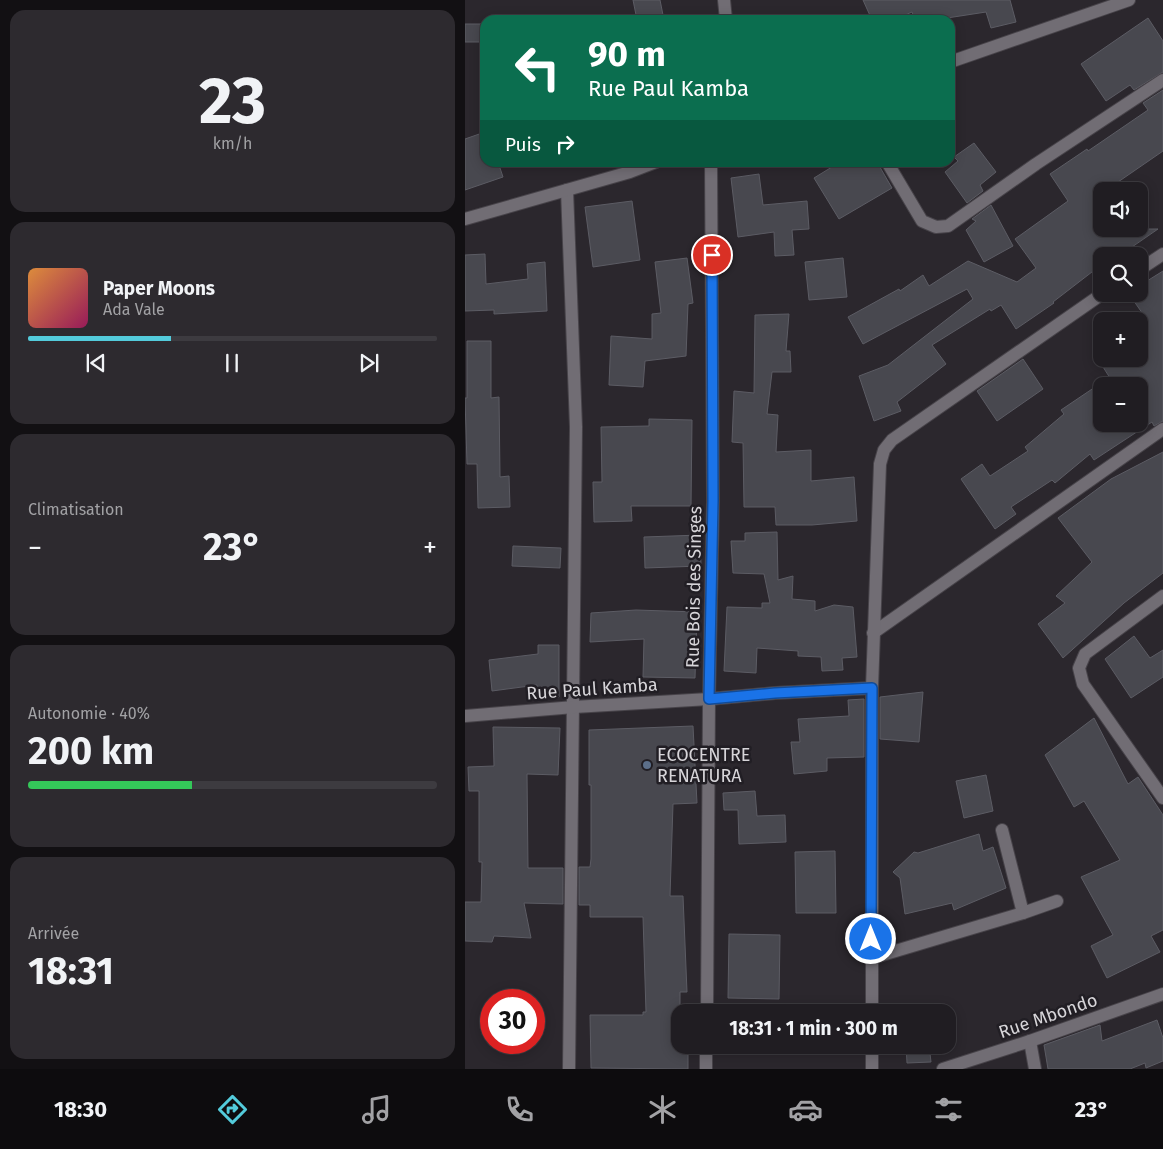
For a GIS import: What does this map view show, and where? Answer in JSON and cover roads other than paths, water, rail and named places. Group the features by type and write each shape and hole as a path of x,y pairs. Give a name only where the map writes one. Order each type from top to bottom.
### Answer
{"street":[{"path":"725,0 726,15"},
{"path":"955,60 1129,0"},
{"path":"890,167 922,221 936,227 949,226 1036,164 1163,80"},
{"path":"465,219 643,167"},
{"name":"Rue Bois des Singes","path":"707,1004 709,699 713,501 711,167"},
{"path":"567,190 576,427 569,1069"},
{"path":"1148,264 1163,254"},
{"path":"872,1004 873,633 880,464 884,450 892,440 1093,300"},
{"path":"873,633 1163,429"},
{"path":"1163,596 1085,654 1079,668 1083,684 1159,783 1163,798"},
{"name":"Rue Paul Kamba","path":"465,716 775,693 872,688"},
{"path":"1002,830 1023,913"},
{"path":"872,958 1057,901"},
{"name":"Rue Mbondo","path":"943,1069 1031,1041 1163,994"},
{"path":"1031,1041 1035,1069"},
{"path":"706,1054 706,1069"},
{"path":"872,1054 872,1069"}],"place":[{"name":"ECOCENTRE RENATURA","path":"647,765"}]}
